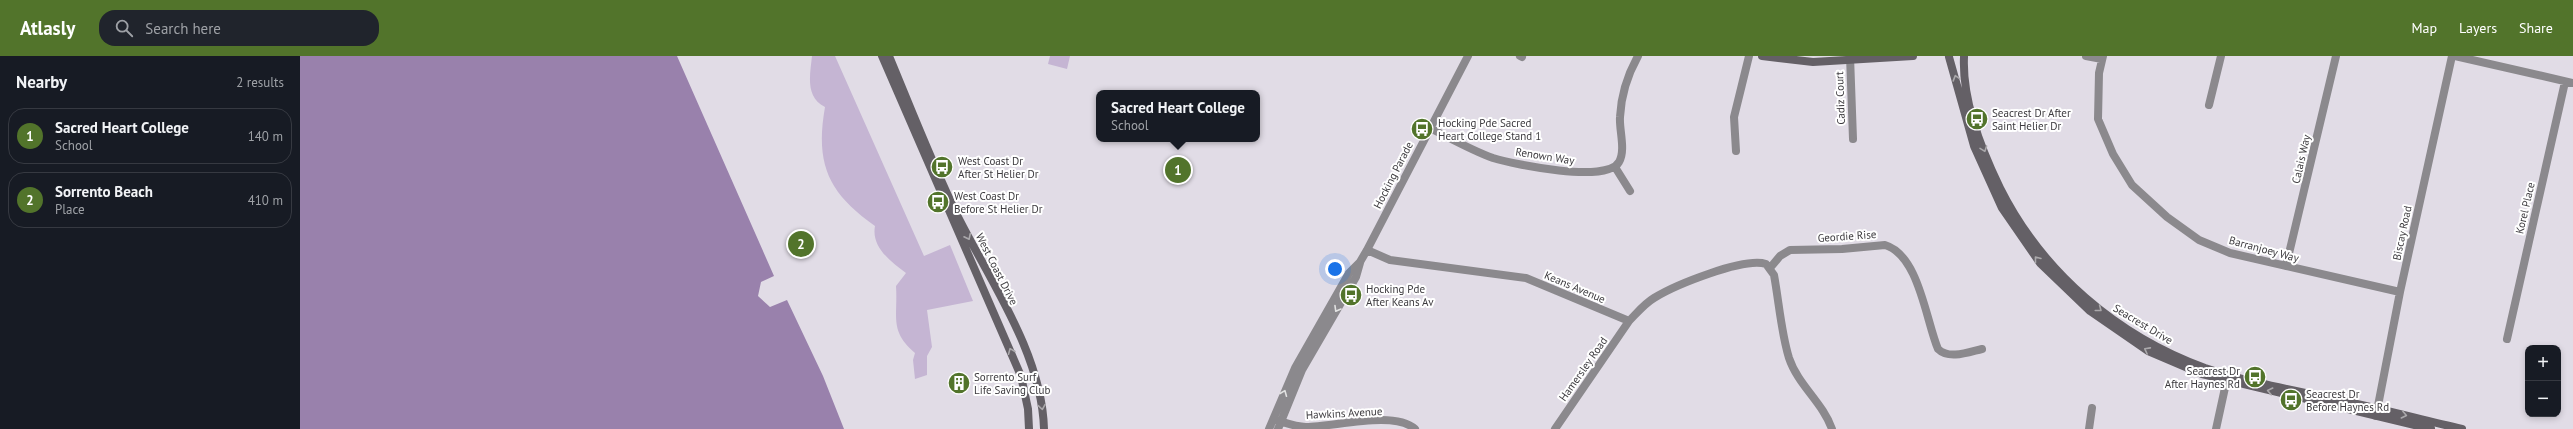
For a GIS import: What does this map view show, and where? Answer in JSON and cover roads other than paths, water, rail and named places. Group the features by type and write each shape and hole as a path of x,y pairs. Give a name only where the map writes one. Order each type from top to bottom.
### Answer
{"main road":[{"name":"West Coast Drive","path":"882,56 1021,376 1028,409 1029,429"},
{"name":"West Coast Drive","path":"889,56 939,175 1022,341 1036,382 1044,429"},
{"path":"1762,56 1813,62 1850,58 1913,56"},
{"path":"1949,56 1957,60 1965,56"},
{"name":"Seacrest Drive","path":"1949,56 1974,146 1992,189 2022,240 2040,263 2090,312 2129,339 2179,365 2227,378 2377,412 2462,429"},
{"name":"Seacrest Drive","path":"1965,56 1966,90 1989,164 2016,219 2050,263 2082,295 2135,334 2182,359 2227,378"},
{"name":"Seacrest Drive","path":"2377,412 2431,429"}],"street":[{"name":"Hocking Parade","path":"1269,429 1278,423 1301,358 1349,273 1360,262 1367,250 1468,56"},
{"path":"1630,191 1615,167 1619,162 1622,149 1621,102 1638,56"},
{"path":"1736,151 1734,116 1749,56"},
{"name":"Barranjoey Way","path":"2086,56 2103,58 2097,94 2098,119 2114,154 2132,185 2167,217 2199,240 2230,253 2400,292"},
{"path":"2209,105 2221,56"},
{"name":"Calais Way","path":"2286,266 2336,56"},
{"path":"2454,56 2569,82"},
{"name":"Biscay Road","path":"2377,412 2400,292 2454,56"},
{"name":"Cadiz Court","path":"1850,58 1853,139"},
{"name":"Korel Place","path":"2507,339 2569,82"},
{"name":"Renown Way","path":"1430,128 1495,158 1571,172 1592,172 1615,167"},
{"name":"Geordie Rise","path":"1770,268 1780,256 1790,250 1842,249 1885,245 1892,247 1905,261 1926,305 1938,349 1945,354 1954,355 1982,349"},
{"name":"Keans Avenue","path":"1367,250 1390,260 1526,278 1629,321"},
{"path":"1629,321 1644,305 1667,292 1710,273 1747,263 1761,263 1770,268 1774,276 1789,358 1802,385 1828,418 1832,429"},
{"name":"Hamersley Road","path":"1555,429 1629,321"},
{"path":"2216,429 2227,378"},
{"path":"2089,429 2092,408"},
{"name":"Hawkins Avenue","path":"1278,423 1307,427 1382,420 1403,423 1415,429"}],"place":[{"name":"Seacrest Dr After Saint Helier Dr","path":"1977,119"},
{"name":"Hocking Pde Sacred Heart College Stand 1","path":"1422,129"},
{"name":"West Coast Dr After St Helier Dr","path":"942,167"},
{"name":"Sacred Heart College","path":"1178,170"},
{"name":"West Coast Dr Before St Helier Dr","path":"938,202"},
{"name":"Sorrento Beach","path":"801,244"},
{"name":"Hocking Pde After Keans Av","path":"1351,295"},
{"name":"Seacrest Dr After Haynes Rd","path":"2255,377"},
{"name":"Sorrento Surf Life Saving Club","path":"959,383"},
{"name":"Seacrest Dr Before Haynes Rd","path":"2291,400"}]}
